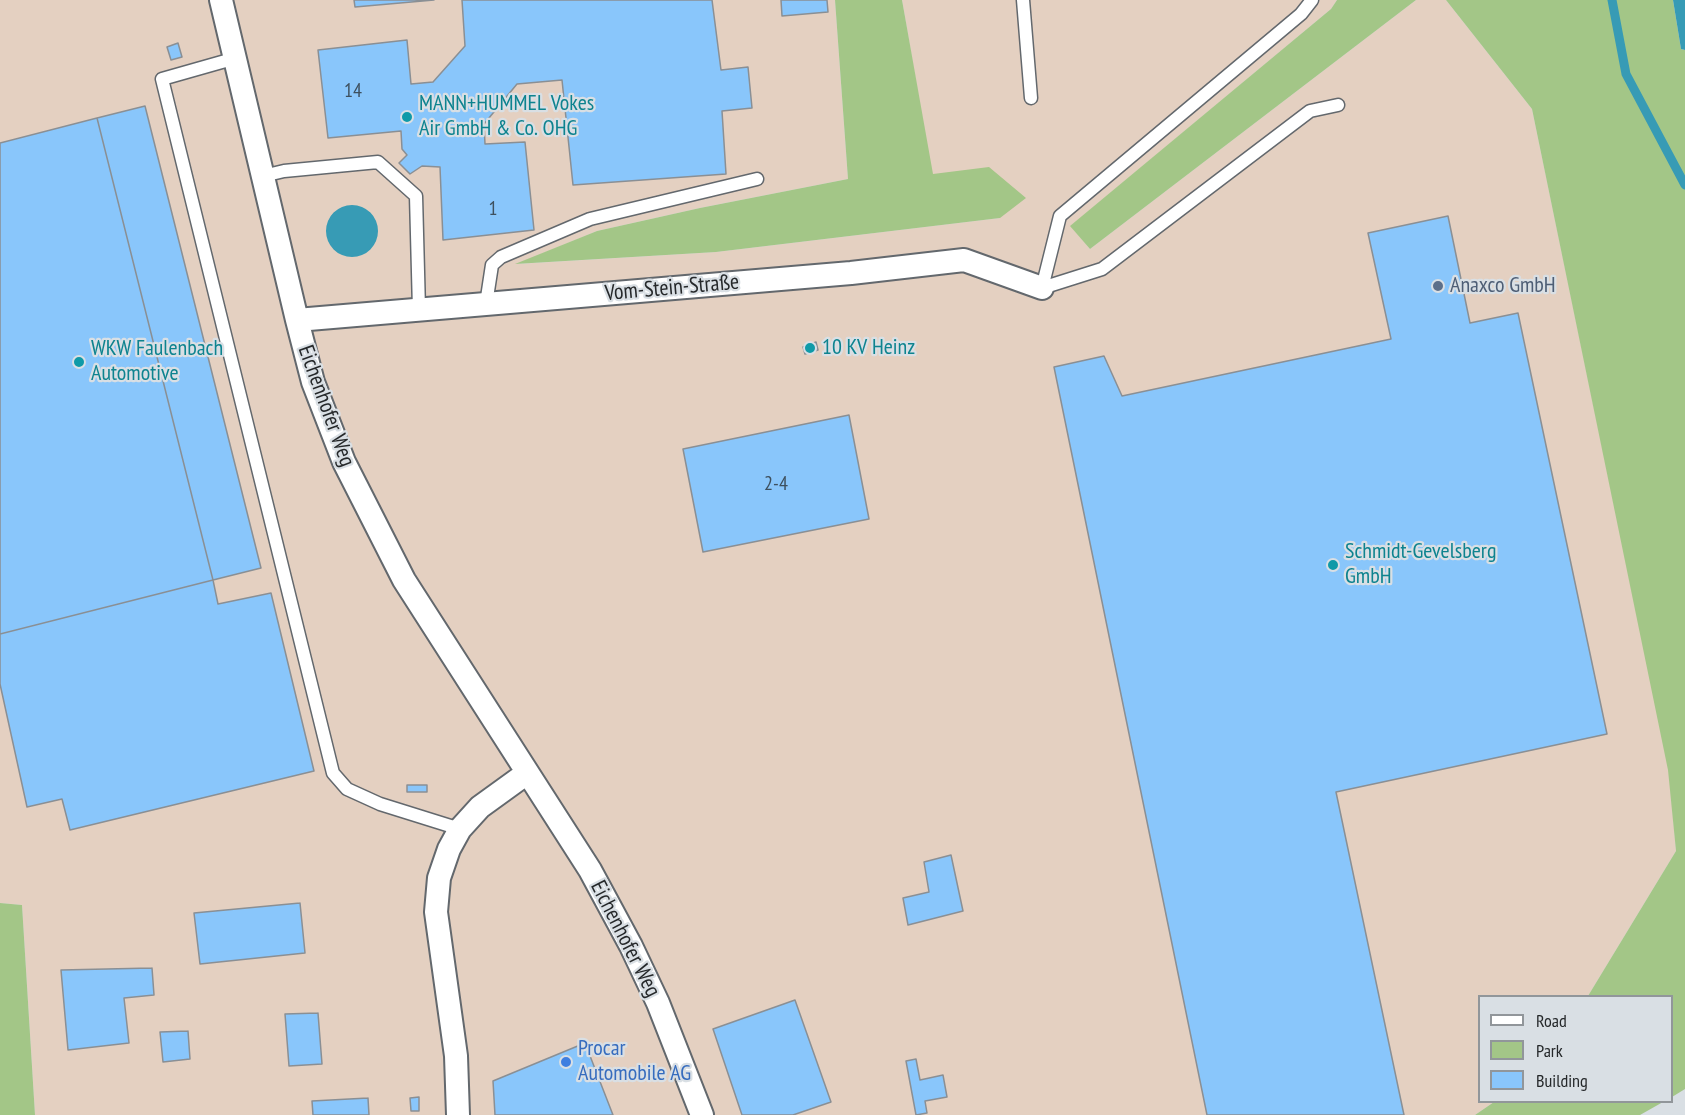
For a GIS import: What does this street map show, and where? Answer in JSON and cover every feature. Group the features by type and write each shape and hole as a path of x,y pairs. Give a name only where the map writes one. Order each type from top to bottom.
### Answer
{"street":[{"name":"Eichenhofer Weg","path":"221,0 313,382 344,462 404,580 590,870 632,946 658,1003 702,1115"},
{"name":"Vom-Stein-Straße","path":"297,320 850,273 964,260 1042,288"},
{"path":"458,1115 456,1056 436,912 439,878 449,849 460,828 480,807 527,773"}],"lane":[{"path":"1023,0 1031,98"},
{"path":"1042,288 1060,216 1301,14 1312,0"},
{"path":"236,58 162,79 333,773 347,789 380,804 460,828"},
{"path":"1042,288 1102,269 1310,111 1338,105"},
{"path":"263,176 284,171 378,162 416,196 419,310"},
{"path":"486,304 492,265 501,257 590,219 757,179"}],"shaded area":[{"path":"0,0 835,0 848,179 597,231 517,264 716,252 1000,218 932,174 902,0 1337,0 1331,9 1071,226 1090,249 1416,0 1446,0 1532,109 1669,770 1676,851 1589,995 1478,995 1478,1103 1493,1103 1475,1115 35,1115 22,905 0,903"}],"green space":[{"path":"835,0 902,0 933,174 989,167 1026,198 1000,218 716,252 515,264 597,231 848,179"},
{"path":"1337,0 1416,0 1090,249 1070,226 1331,9"},
{"path":"1446,0 1673,0 1681,49 1685,50 1685,1089 1673,1096 1673,995 1589,995 1676,851 1668,770 1532,109"},
{"path":"0,903 22,905 35,1115 0,1115"},
{"path":"1493,1103 1661,1103 1640,1115 1475,1115"}],"water":[{"path":"1673,0 1685,0 1685,50 1681,49"},
{"path":"352,205 362,207 370,213 376,221 378,231 376,241 370,249 362,255 352,257 342,255 334,249 328,241 326,231 328,221 334,213 342,207"}],"building":[{"path":"354,0 434,0 355,7"},
{"name":"MANN+HUMMEL Vokes Air GmbH & Co. OHG","path":"462,0 712,0 721,70 748,67 752,108 722,111 726,174 573,185 562,80 517,84 484,124 485,144 525,142 534,230 443,240 440,167 422,166 410,174 399,163 407,155 402,149 401,131 328,138 318,50 407,40 411,84 433,82 465,46"},
{"path":"781,0 827,0 828,12 782,16"},
{"path":"178,43 182,57 171,60 167,47"},
{"path":"145,106 261,568 213,580 97,118"},
{"name":"WKW Faulenbach Automotive","path":"97,118 213,580 0,634 0,143"},
{"name":"Schmidt-Gevelsberg GmbH","path":"1448,216 1470,323 1518,313 1607,734 1336,792 1404,1115 1207,1115 1054,367 1104,356 1122,396 1391,339 1368,233"},
{"name":"10 KV Heinz","path":"816,342 818,350 805,354 803,347"},
{"path":"849,415 869,519 703,552 683,449"},
{"path":"213,580 218,604 271,593 314,771 70,830 62,799 27,807 0,684 0,634"},
{"path":"407,785 427,785 427,792 407,792"},
{"path":"951,855 963,911 908,925 903,898 929,892 924,862"},
{"path":"300,903 305,953 200,964 194,913"},
{"path":"152,968 154,995 124,998 129,1043 68,1050 61,970"},
{"path":"795,1000 831,1102 793,1115 742,1115 713,1029"},
{"path":"318,1013 322,1064 289,1066 285,1014"},
{"path":"188,1031 190,1059 163,1062 160,1032"},
{"name":"Procar Automobile AG","path":"585,1043 613,1115 495,1115 493,1081"},
{"path":"916,1059 920,1080 943,1075 947,1097 925,1101 927,1113 916,1115 906,1061"},
{"path":"419,1097 419,1111 411,1111 410,1098"},
{"path":"368,1098 369,1115 313,1115 312,1101"}],"waterway":[{"path":"1612,0 1626,74 1685,185"}],"place":[{"name":"MANN+HUMMEL Vokes Air GmbH & Co. OHG","path":"407,117"},
{"name":"Anaxco GmbH","path":"1438,286"},
{"name":"10 KV Heinz","path":"810,348"},
{"name":"WKW Faulenbach Automotive","path":"79,362"},
{"name":"Schmidt-Gevelsberg GmbH","path":"1333,565"},
{"name":"Procar Automobile AG","path":"566,1062"}]}
